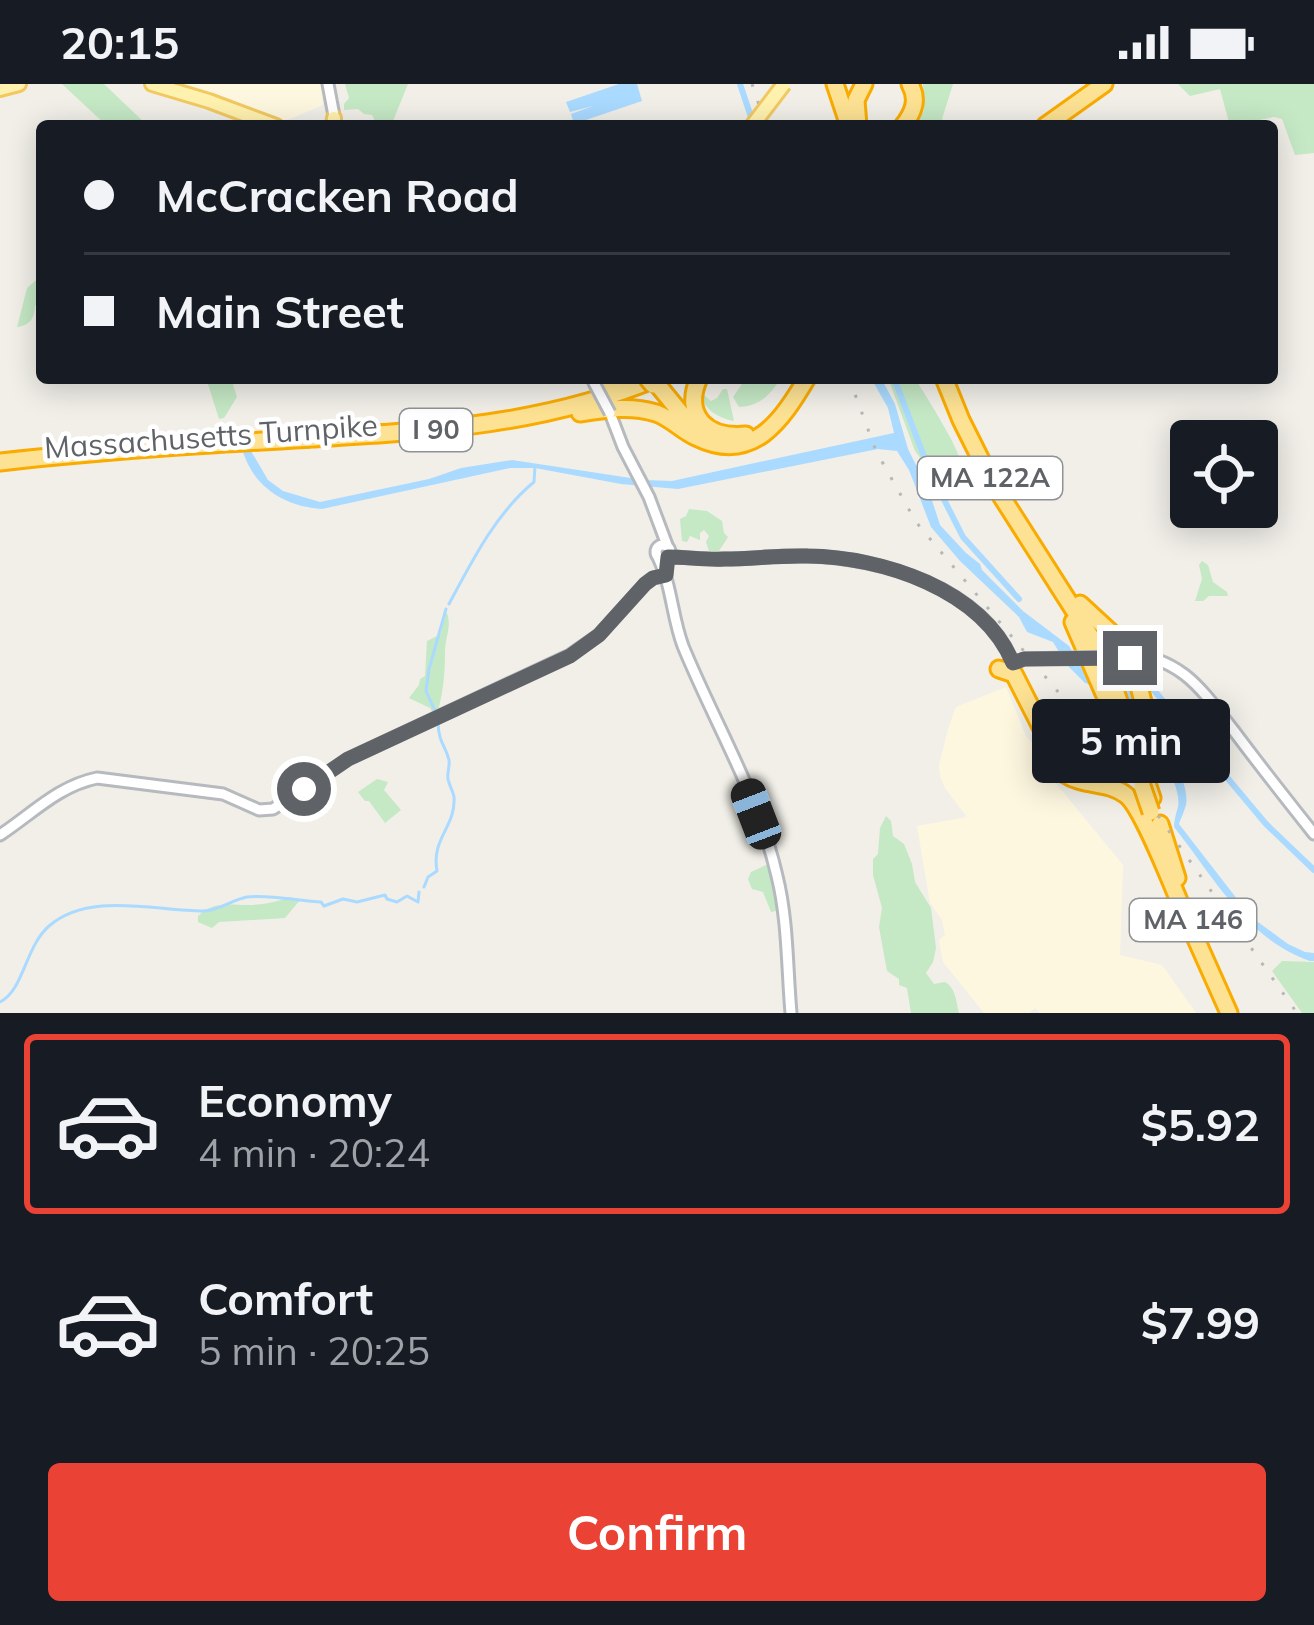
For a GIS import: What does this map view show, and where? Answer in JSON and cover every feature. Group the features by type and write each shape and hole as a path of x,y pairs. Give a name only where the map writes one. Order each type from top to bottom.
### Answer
{"highway":[{"path":"834,84 838,120"},
{"path":"834,84 851,120"},
{"path":"854,120 856,100 864,84"},
{"path":"908,120 914,106 913,84"},
{"path":"1039,120 1090,84"},
{"path":"1053,120 1104,84"},
{"name":"Massachusetts Turnpike","path":"0,458 75,445 466,419 522,410 592,384"},
{"name":"Massachusetts Turnpike","path":"0,458 472,427 564,409 643,384"},
{"path":"655,384 684,420 704,435 726,440 768,422 798,384"},
{"path":"655,384 682,422 702,440"},
{"path":"697,384 693,404 701,421 715,432 749,434"},
{"path":"472,427 634,409 668,418 702,440 725,445 760,437 777,424 800,384"},
{"name":"MA 122A","path":"943,384 976,469 1044,566 1116,637 1112,714 1116,736 1114,754 1106,766 1089,776 1064,767 1012,666"},
{"name":"MA 122A","path":"1044,566 1069,615 1116,669"},
{"path":"1012,666 1065,774 1078,782 1115,789 1134,803 1188,922"},
{"path":"1116,669 1144,701 1154,813"},
{"name":"MA 146","path":"1116,669 1142,786 1232,1013"},
{"name":"MA 146","path":"1116,669 1188,922 1232,1013"}],"main road":[{"path":"0,89 19,84"},
{"path":"152,84 260,120"},
{"path":"760,120 787,84"}],"street":[{"path":"328,84 334,120"},
{"path":"596,384 645,488 664,550 683,646 745,784 776,870 791,1013"},
{"path":"664,550 681,556 729,559 820,556 888,568 946,591 970,608 1002,641 1012,666"},
{"path":"0,835 52,797 100,777 224,794 259,811 273,809 348,759 570,656 599,635 645,584 666,573"},
{"path":"1116,669 1154,652 1152,645"},
{"name":"MA 122A","path":"1116,669 1166,660 1198,688 1314,835"},
{"name":"MA 122A","path":"1012,666 1168,669 1198,688"}],"shaded area":[{"path":"172,84 321,84 323,105 282,120"},
{"path":"1006,687 1045,770 1123,865 1120,955 1162,965 1196,1013 1040,1013 1035,1008 1030,1013 984,1013 943,962 939,940 945,935 942,920 930,903 917,826 967,817 940,776 949,726 956,707"}],"green space":[{"path":"62,84 104,84 142,120 101,120"},
{"path":"345,84 408,84 393,120 374,120 358,109 344,110 349,98"},
{"path":"923,84 953,84 943,120 919,120 924,110"},
{"path":"1178,84 1314,84 1314,153 1295,155 1282,119 1228,120 1220,89 1190,96"},
{"path":"36,280 34,314 17,327 27,288"},
{"path":"208,384 233,384 237,397 219,419"},
{"path":"742,384 777,384 753,405 739,407 733,397"},
{"path":"890,384 919,384 957,450 960,469 948,482 935,477 915,451"},
{"path":"727,389 734,421 713,412 702,399 701,393 711,401"},
{"path":"689,509 707,511 722,521 728,537 719,551 709,551 704,530 700,540 690,536 682,541 680,519"},
{"path":"1202,561 1213,582 1228,596 1195,601"},
{"path":"447,613 444,677 436,718 430,708 409,698 425,676 427,641 441,634"},
{"path":"377,779 388,782 384,790 401,810 385,823 358,792"},
{"path":"886,816 893,836 904,844 915,882 931,908 936,948 926,973 934,984 945,982 951,988 959,1013 911,1013 907,988 887,971 879,927 882,908 873,875"},
{"path":"770,865 778,894 776,911 771,912 763,892 752,889 748,879 751,872"},
{"path":"290,897 300,900 285,918 219,922 212,928 198,922 198,916 216,906"},
{"path":"1282,961 1314,962 1314,1013 1302,1013 1272,971"}],"water":[{"path":"619,84 637,84 642,101 586,120 573,120 571,114 593,106 570,112 566,102"},
{"path":"874,384 884,384 895,404 940,525 1023,611 1069,646 1087,676 1123,671 1152,733 1181,776 1186,805 1179,824 1251,917 1288,944 1314,953 1314,961 1287,951 1249,922 1174,827 1178,799 1173,779 1142,735 1119,679 1085,683 1053,642 1027,632 1019,617 931,527 897,451 878,449 678,489 510,468 322,509 295,504 273,493 255,476 243,452 251,451 268,480 283,491 320,502 512,460 672,481 894,433 888,408"}],"waterway":[{"path":"740,84 752,120"},
{"path":"896,384 930,472 963,537 1019,599"},
{"path":"449,604 496,523 534,482 535,466"},
{"path":"436,713 426,691 446,609"},
{"path":"1147,682 1266,824 1314,870"},
{"path":"424,887 437,871 437,850 454,807 449,760 438,723"},
{"path":"0,1002 14,988 49,926 83,909 123,905 203,911 255,896 324,906 385,895 397,902 407,896 418,902 419,892"}],"railway":[{"path":"752,84 764,120"},
{"path":"851,384 876,451 916,522 1140,790 1297,1013"}],"route":[{"path":"304,789 348,759 583,647 645,584 666,575 668,557 820,556 888,568 937,586 970,608 994,631 1013,663 1130,658"}]}
